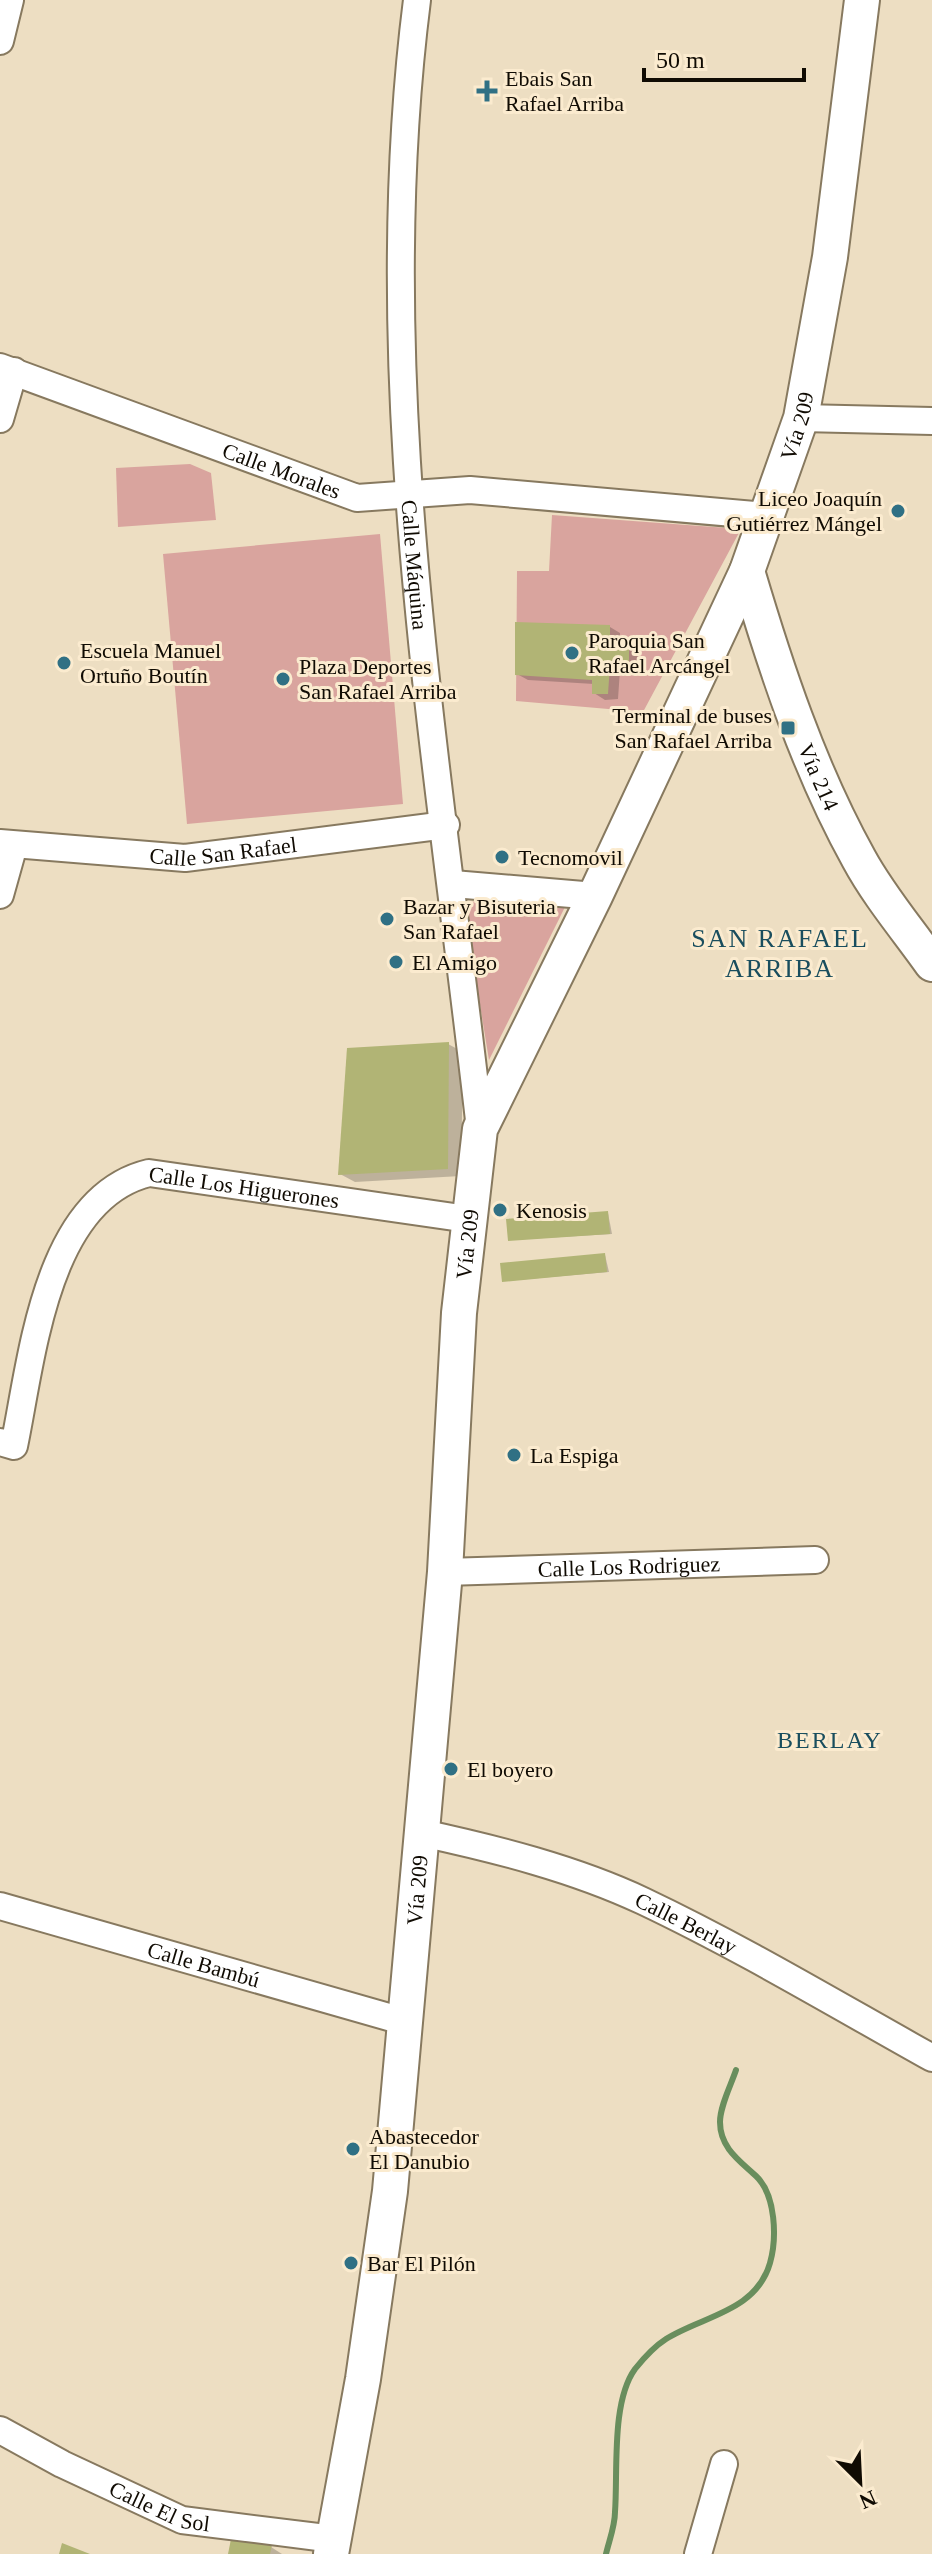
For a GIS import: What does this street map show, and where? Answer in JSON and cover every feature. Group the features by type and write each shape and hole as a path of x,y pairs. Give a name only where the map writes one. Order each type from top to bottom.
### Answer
{"main road":[{"name":"Vía 209","path":"333,2547 363,2379 390,2191 445,1572 468,1219 480,1129 595,896 747,571 801,418 830,257 862,0"},
{"name":"Vía 214","path":"747,571 771,652 814,765 860,861 932,964"},
{"path":"705,661 730,649 744,647 771,652"}],"street":[{"path":"0,41 10,0"},
{"name":"Calle Máquina","path":"417,0 400,185 407,496 480,1129"},
{"path":"0,419 7,369"},
{"name":"Calle Morales","path":"7,369 357,498 470,490 766,516"},
{"path":"801,418 932,421"},
{"name":"Calle San Rafael","path":"7,844 185,858 446,825"},
{"path":"0,895 7,844"},
{"path":"453,884 595,896"},
{"name":"Calle Los Higuerones","path":"7,1444 47,1289 75,1231 93,1206 126,1178 149,1173 468,1219"},
{"name":"Calle Los Rodriguez","path":"445,1572 815,1560"},
{"name":"Calle Berlay","path":"422,1833 472,1844 641,1900 752,1957 932,2058"},
{"name":"Calle Bambú","path":"0,1906 406,2022"},
{"name":"Calle El Sol","path":"0,2430 62,2464 182,2520 333,2547"},
{"path":"698,2554 724,2464"}],"shaded area":[{"path":"190,464 211,473 216,520 118,527 116,468"},
{"path":"552,515 741,529 643,712 516,701 517,571 549,571"},
{"name":"Plaza Deportes San Rafael Arriba","path":"380,534 403,804 187,824 163,554"},
{"path":"463,901 565,907 489,1060"}],"building":[{"name":"Paroquia San Rafael Arcángel","path":"515,622 610,625 610,641 629,640 629,667 610,665 608,694 592,694 592,680 515,675"},
{"path":"449,1042 448,1169 338,1175 347,1048"},
{"path":"608,1211 610,1234 508,1241 506,1219"},
{"path":"605,1253 607,1272 502,1282 500,1263"},
{"path":"231,2539 272,2545 270,2554 228,2554"},
{"path":"62,2543 90,2554 59,2554"}],"waterway":[{"path":"606,2554 615,2517 617,2438 627,2383 649,2353 666,2339 740,2303 763,2279 770,2263 774,2229 768,2194 763,2184 727,2147 721,2131 722,2109 736,2070"}],"place":[{"name":"Ebais San Rafael Arriba","path":"487,91"},
{"name":"Liceo Joaquín Gutiérrez Mángel","path":"898,511"},
{"name":"Paroquia San Rafael Arcángel","path":"572,653"},
{"name":"Escuela Manuel Ortuño Boutín","path":"64,663"},
{"name":"Plaza Deportes San Rafael Arriba","path":"283,679"},
{"name":"Terminal de buses San Rafael Arriba","path":"788,728"},
{"name":"Tecnomovil","path":"502,857"},
{"name":"Bazar y Bisuteria San Rafael","path":"387,919"},
{"name":"El Amigo","path":"396,962"},
{"name":"Kenosis","path":"500,1210"},
{"name":"La Espiga","path":"514,1455"},
{"name":"El boyero","path":"451,1769"},
{"name":"Abastecedor El Danubio","path":"353,2149"},
{"name":"Bar El Pilón","path":"351,2263"}],"district":[{"name":"SAN RAFAEL ARRIBA","path":"780,953"},
{"name":"BERLAY","path":"830,1740"}]}
